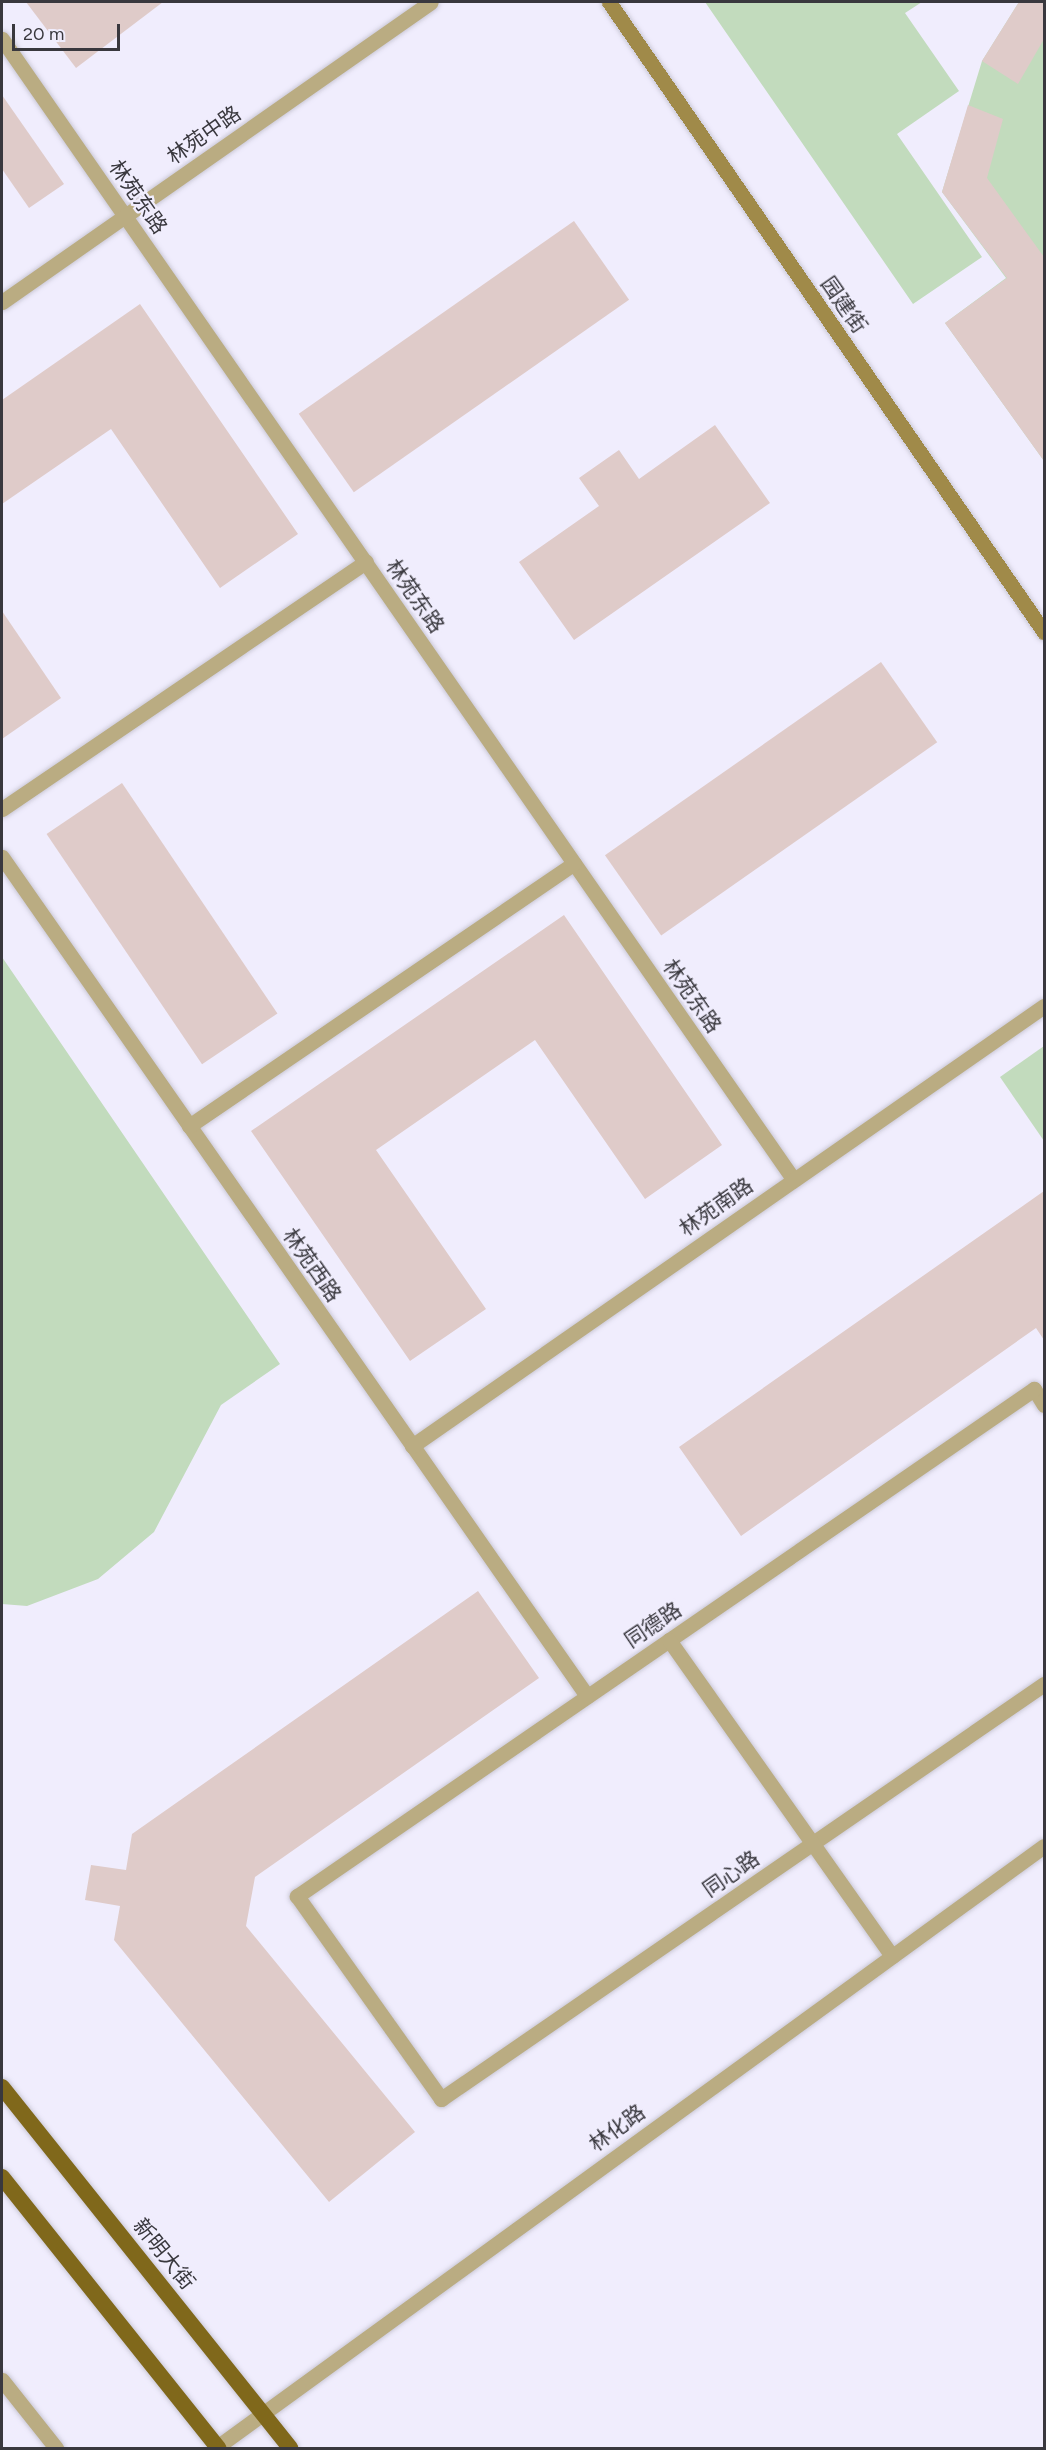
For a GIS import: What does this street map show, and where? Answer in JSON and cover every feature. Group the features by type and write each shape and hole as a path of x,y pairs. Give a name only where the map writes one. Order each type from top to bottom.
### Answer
{"highway":[{"name":"新明大街","path":"2,2087 290,2448"},
{"path":"2,2177 216,2448"}],"main road":[{"name":"园建街","path":"609,2 1044,632"}],"street":[{"name":"林苑中路","path":"2,302 431,2"},
{"name":"林苑东路","path":"2,39 793,1179"},
{"path":"2,809 366,562"},
{"name":"林苑西路","path":"2,858 587,1696"},
{"path":"189,1126 574,862"},
{"name":"林苑南路","path":"412,1446 1044,1006"},
{"name":"同德路","path":"441,2099 297,1896 1034,1389 1044,1405"},
{"path":"669,1640 892,1956"},
{"name":"同心路","path":"441,2099 1044,1684"},
{"name":"林化路","path":"216,2448 1044,1846"},
{"path":"2,2380 56,2448"}],"green space":[{"path":"705,2 922,2 905,13 959,91 897,134 982,257 913,304"},
{"path":"1019,2 1044,2 1044,461 945,323 1006,278 942,192 982,61"},
{"path":"2,957 280,1364 221,1405 154,1532 98,1579 27,1606 2,1604"},
{"path":"1044,1046 1044,1141 1000,1077"}],"building":[{"path":"26,2 163,2 76,68"},
{"path":"1019,2 1044,2 1044,39 1018,84 982,61"},
{"path":"2,95 64,184 29,208 2,169"},
{"path":"968,105 1003,119 987,178 1044,257 1044,461 945,323 1007,278 942,192"},
{"path":"574,221 629,300 354,492 299,414"},
{"path":"140,304 298,534 220,588 111,429 2,504 2,400"},
{"path":"715,425 770,503 574,640 519,562 599,506 579,478 619,450 639,479"},
{"path":"2,611 61,698 2,739"},
{"path":"881,662 937,742 661,936 605,855"},
{"path":"122,783 277,1013 202,1064 47,834"},
{"path":"564,915 722,1145 645,1199 535,1040 376,1150 486,1309 410,1361 251,1131"},
{"path":"1044,1191 1044,1340 1036,1328 741,1536 679,1447"},
{"path":"478,1591 539,1678 255,1877 246,1926 415,2132 329,2202 114,1940 120,1906 85,1900 91,1865 126,1870 132,1834"}]}
